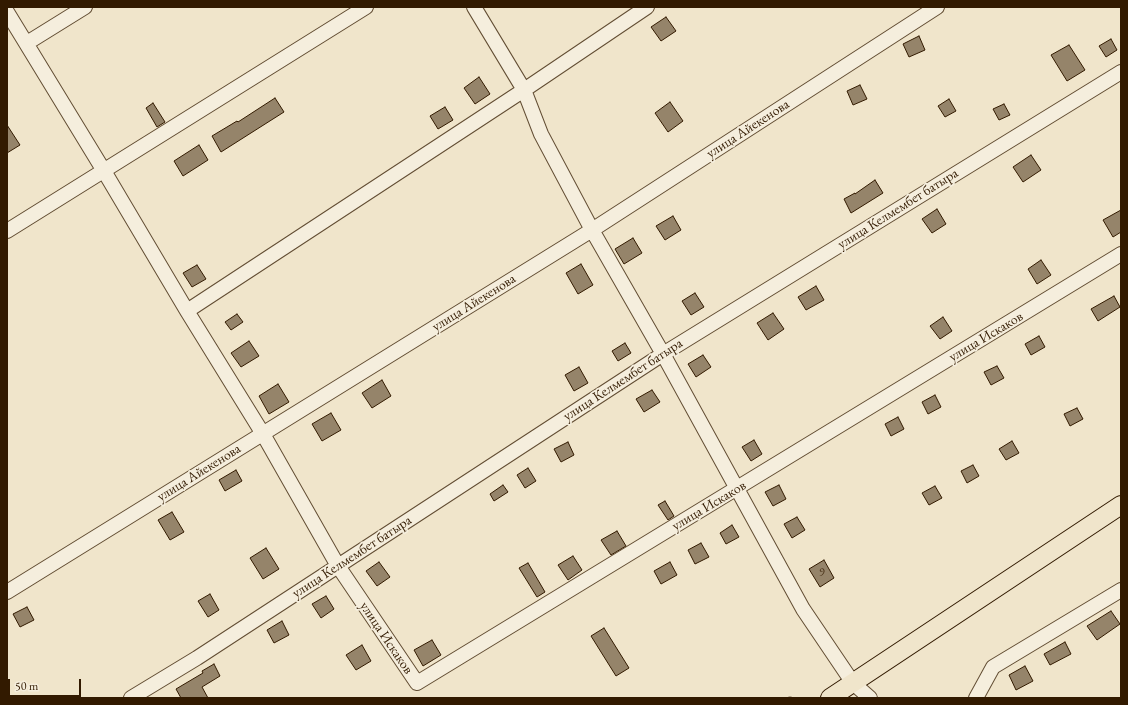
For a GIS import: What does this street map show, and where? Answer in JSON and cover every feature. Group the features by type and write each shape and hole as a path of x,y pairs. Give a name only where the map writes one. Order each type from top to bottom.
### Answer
{"main road":[{"path":"830,698 1121,505"}],"street":[{"path":"26,43 85,7"},
{"path":"7,231 366,7"},
{"path":"474,7 524,90 541,134 592,230 663,354 803,609 853,683 870,698"},
{"path":"187,311 524,90 647,7"},
{"name":"улица Айекенова","path":"7,592 592,230 937,7"},
{"path":"7,12 263,434 338,566"},
{"name":"улица Келмембет батыра","path":"132,698 197,658 663,354 1121,72"},
{"name":"улица Искаков","path":"338,566 417,683 1121,254"},
{"path":"976,698 993,667 1121,590"}],"building":[{"path":"666,17 676,31 661,41 651,27"},
{"path":"919,36 925,50 909,57 903,44"},
{"path":"1111,39 1117,50 1106,57 1099,46"},
{"path":"1069,45 1085,70 1067,81 1051,55"},
{"path":"479,77 490,94 475,104 464,88"},
{"path":"860,85 867,99 853,105 847,91"},
{"path":"275,98 284,112 221,152 212,136 237,121 238,122"},
{"path":"949,99 956,111 945,117 938,106"},
{"path":"670,102 683,121 668,132 655,113"},
{"path":"153,103 165,122 157,127 146,108"},
{"path":"1004,104 1010,115 999,120 993,109"},
{"path":"445,107 453,120 438,129 430,116"},
{"path":"7,125 20,145 7,153"},
{"path":"199,145 208,160 183,176 174,161"},
{"path":"1031,155 1041,170 1023,182 1013,167"},
{"path":"875,180 883,193 851,213 844,199 855,194"},
{"path":"937,209 946,224 932,233 922,219"},
{"path":"1121,210 1121,232 1113,237 1103,220"},
{"path":"673,216 681,230 665,240 656,226"},
{"path":"633,238 642,253 624,264 615,249"},
{"path":"1041,260 1051,275 1037,284 1028,269"},
{"path":"581,264 593,285 578,294 566,273"},
{"path":"197,265 206,279 192,287 183,273"},
{"path":"816,286 824,300 806,310 798,297"},
{"path":"695,293 704,307 691,315 682,301"},
{"path":"1114,296 1120,307 1098,321 1091,309"},
{"path":"773,313 784,329 768,340 757,323"},
{"path":"237,314 243,322 231,330 225,322"},
{"path":"943,317 952,331 940,339 930,326"},
{"path":"1039,336 1045,347 1031,355 1025,344"},
{"path":"249,341 259,356 241,367 231,353"},
{"path":"625,343 631,353 618,361 612,351"},
{"path":"703,355 711,367 696,377 688,364"},
{"path":"997,366 1004,378 991,385 984,372"},
{"path":"579,367 588,383 574,391 565,375"},
{"path":"382,380 391,396 372,408 362,393"},
{"path":"278,384 289,402 269,414 259,396"},
{"path":"652,390 660,402 644,412 636,399"},
{"path":"935,395 941,407 928,414 922,402"},
{"path":"1077,408 1083,419 1070,426 1064,414"},
{"path":"331,413 341,430 322,441 312,424"},
{"path":"898,417 904,429 891,436 885,424"},
{"path":"754,440 762,454 751,461 742,447"},
{"path":"1012,441 1019,453 1006,460 999,449"},
{"path":"568,442 574,455 561,462 554,449"},
{"path":"973,465 979,476 967,483 961,471"},
{"path":"528,468 536,481 525,488 517,475"},
{"path":"236,470 242,481 225,491 219,480"},
{"path":"503,485 508,492 494,501 490,494"},
{"path":"779,485 786,499 773,506 765,492"},
{"path":"935,486 942,498 929,505 922,493"},
{"path":"665,501 674,516 668,520 658,505"},
{"path":"172,512 184,532 170,540 158,520"},
{"path":"797,517 805,530 792,538 784,524"},
{"path":"732,525 739,537 726,544 720,533"},
{"path":"617,531 626,546 611,555 601,540"},
{"path":"701,543 709,557 695,564 688,550"},
{"path":"266,548 279,569 263,579 250,558"},
{"path":"573,556 582,570 568,580 558,565"},
{"path":"824,560 834,578 820,587 809,569"},
{"path":"379,562 390,577 377,586 366,571"},
{"path":"670,562 677,575 661,584 654,571"},
{"path":"528,563 545,592 537,597 519,568"},
{"path":"210,594 219,610 208,617 198,601"},
{"path":"326,596 334,609 321,618 312,604"},
{"path":"27,607 34,620 20,627 13,614"},
{"path":"1111,611 1120,624 1097,640 1087,626"},
{"path":"282,621 289,635 274,643 267,630"},
{"path":"604,628 629,668 616,676 591,636"},
{"path":"432,640 441,655 423,666 414,650"},
{"path":"1065,642 1071,654 1050,665 1044,654"},
{"path":"362,645 371,661 356,670 346,655"},
{"path":"214,664 220,676 202,687 208,698 181,698 176,689 203,673 202,671"},
{"path":"1025,666 1033,681 1016,690 1009,675"}]}
